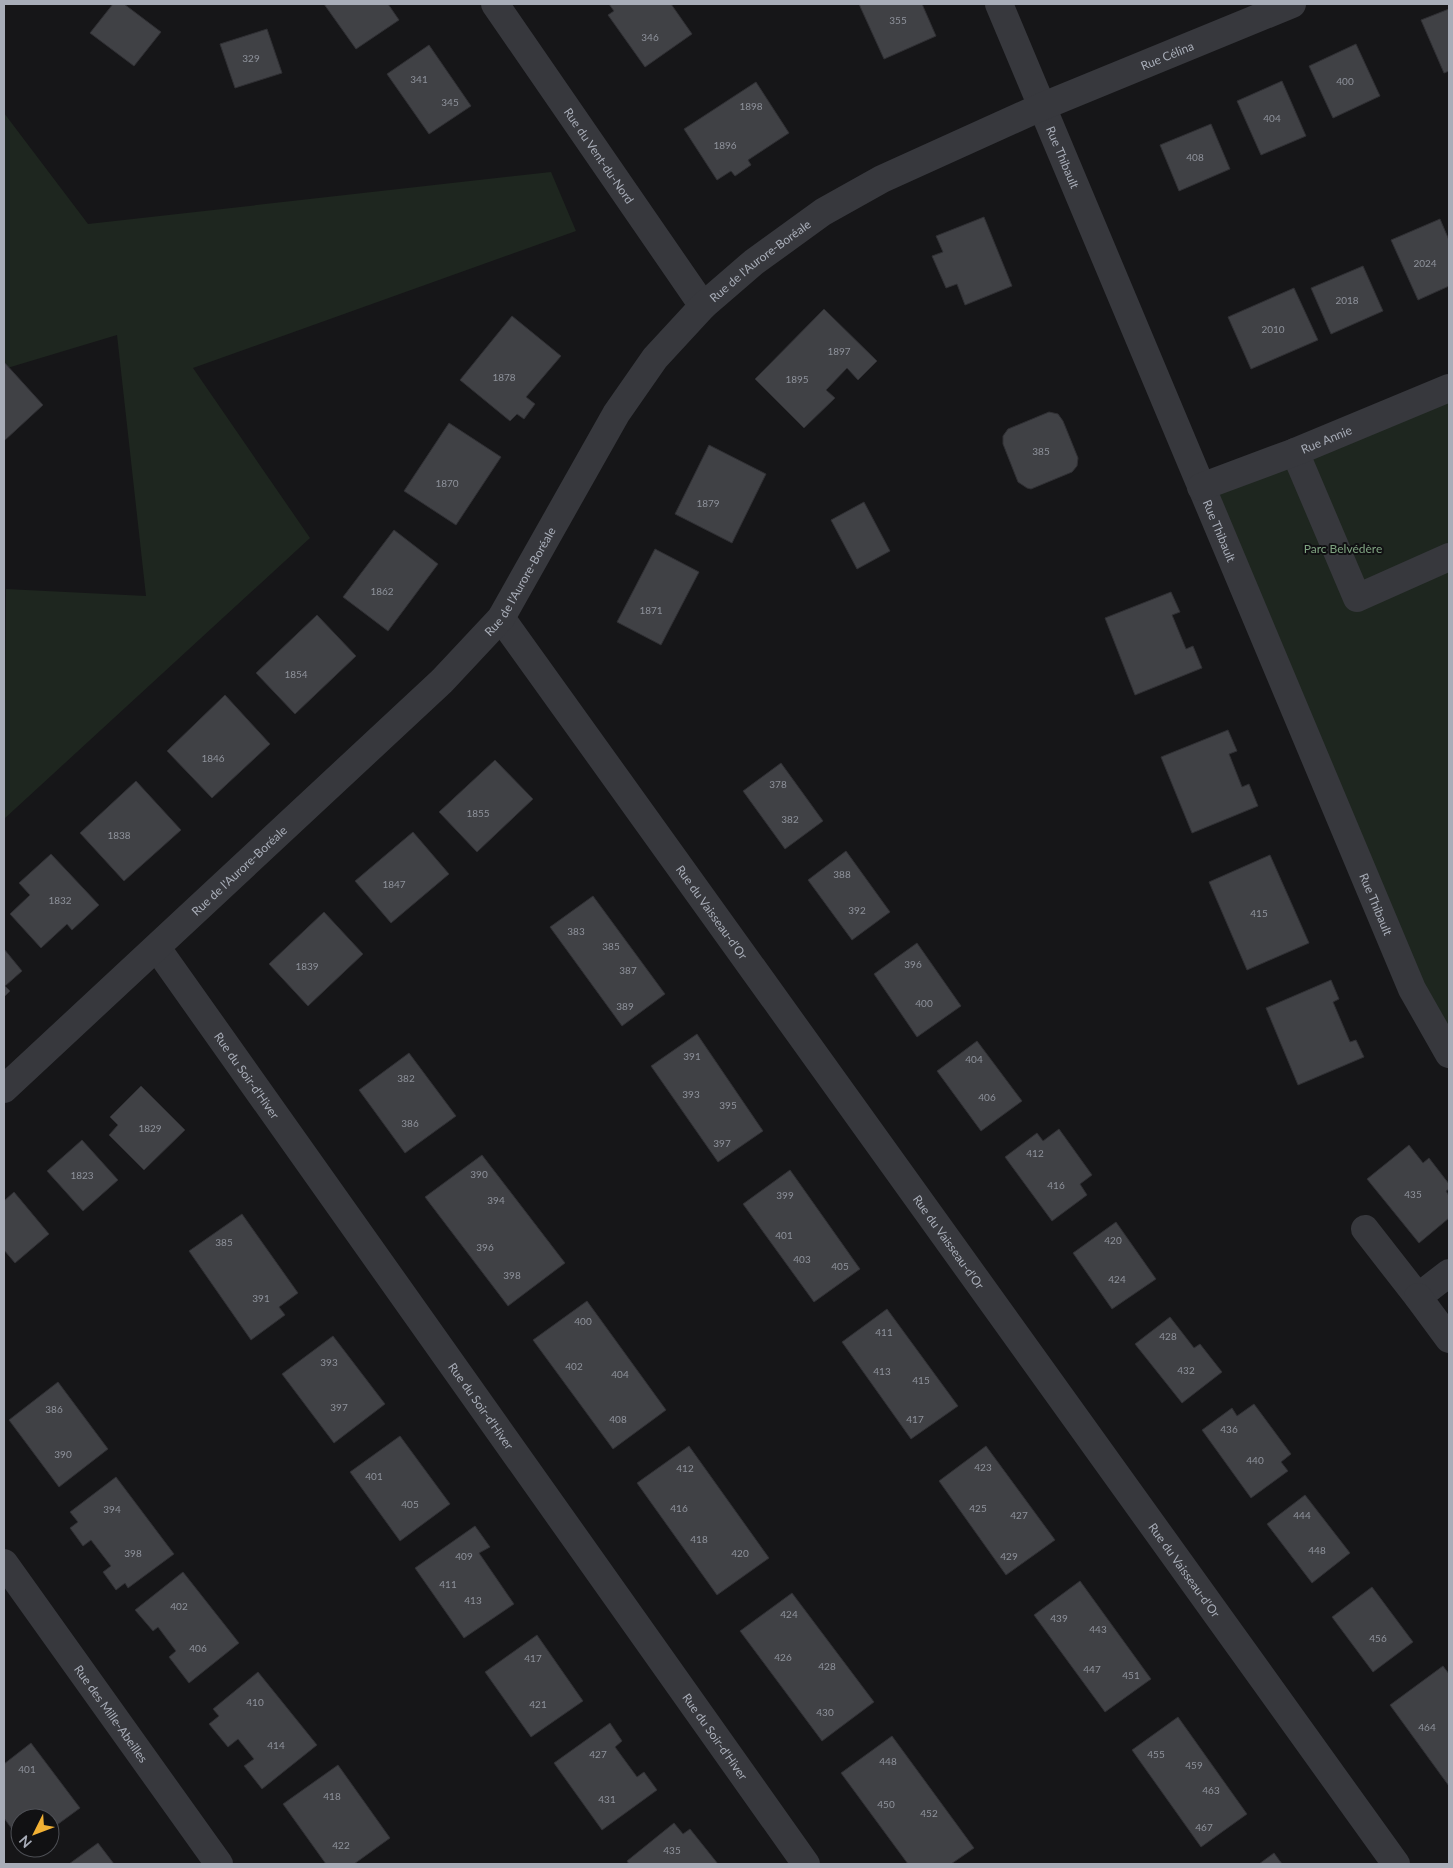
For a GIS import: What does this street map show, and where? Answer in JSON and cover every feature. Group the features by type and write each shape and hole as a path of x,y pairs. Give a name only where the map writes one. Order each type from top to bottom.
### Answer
{"street":[{"name":"Rue du Vent-du-Nord","path":"495,4 703,306"},
{"name":"Rue Thibault","path":"999,4 1412,989 1449,1054"},
{"name":"Rue Célina","path":"1041,107 1292,4"},
{"name":"Rue de l'Aurore-Boréale","path":"4,1089 442,681 501,618 616,414 655,358 703,306 754,262 823,212 882,179 1041,107"},
{"name":"Rue Annie","path":"1201,487 1295,452 1449,388"},
{"path":"1295,452 1357,598 1449,556"},
{"name":"Rue du Vaisseau-d'Or","path":"501,618 1396,1864"},
{"name":"Rue du Soir-d'Hiver","path":"157,948 806,1864"},
{"path":"1365,1229 1449,1339"},
{"path":"1418,1297 1449,1273"},
{"name":"Rue des Mille-Abeilles","path":"4,1563 219,1864"}],"green space":[{"path":"4,113 88,224 551,172 576,231 193,368 310,538 4,819 6,589 146,596 117,335 4,369"},
{"name":"Parc Belvédère","path":"1449,388 1449,1054 1201,487"}],"building":[{"path":"113,4 124,4 161,32 134,66 90,33"},
{"path":"324,4 388,4 399,20 356,49"},
{"path":"609,4 671,4 692,34 645,67 608,15 614,11"},
{"path":"859,4 922,4 936,36 884,59"},
{"path":"1449,9 1449,71 1444,73 1421,20"},
{"path":"267,29 282,73 235,88 220,44"},
{"path":"1356,44 1380,96 1333,118 1309,66"},
{"path":"429,45 471,106 429,134 387,74"},
{"path":"1282,81 1306,136 1261,155 1237,101"},
{"path":"756,82 789,133 748,160 751,165 735,176 731,171 717,180 684,129"},
{"path":"1211,124 1230,169 1179,191 1160,145"},
{"path":"984,217 1012,286 965,305 957,284 946,288 932,256 943,252 936,236"},
{"path":"1440,219 1449,240 1449,286 1418,300 1391,240"},
{"path":"1363,266 1383,311 1331,334 1311,288"},
{"path":"1294,288 1318,340 1251,369 1228,317"},
{"path":"824,309 877,361 858,380 847,368 826,390 835,398 804,428 755,379"},
{"path":"512,316 561,356 526,397 535,404 524,419 517,414 510,421 460,380"},
{"path":"4,362 43,405 4,441"},
{"path":"1049,412 1058,414 1063,421 1078,458 1077,466 1072,472 1031,489 1027,488 1018,482 1003,444 1003,436 1008,429"},
{"path":"449,423 501,457 456,525 404,491"},
{"path":"709,445 766,474 732,543 675,514"},
{"path":"864,502 890,551 857,569 831,520"},
{"path":"394,530 438,564 388,631 343,597"},
{"path":"655,549 699,572 661,645 617,622"},
{"path":"1171,592 1180,612 1172,615 1186,649 1193,646 1202,668 1135,695 1105,618"},
{"path":"317,615 356,656 295,714 256,673"},
{"path":"225,695 270,744 212,798 167,751"},
{"path":"1228,730 1237,751 1229,754 1242,787 1249,784 1258,806 1192,833 1161,757"},
{"path":"495,760 533,799 477,852 439,812"},
{"path":"781,763 823,821 785,849 743,791"},
{"path":"136,781 181,830 124,881 80,833"},
{"path":"413,832 449,874 391,923 355,881"},
{"path":"846,851 890,912 852,940 808,880"},
{"path":"51,854 99,905 72,930 67,924 41,948 10,914 30,895 19,883"},
{"path":"1270,855 1309,943 1247,970 1209,882"},
{"path":"593,896 665,994 622,1026 550,927"},
{"path":"324,912 363,954 308,1006 269,964"},
{"path":"917,943 961,1006 917,1037 874,974"},
{"path":"4,949 22,971 5,986 10,991 4,997"},
{"path":"1331,980 1339,999 1333,1002 1350,1042 1356,1040 1364,1057 1298,1085 1266,1008"},
{"path":"697,1034 763,1131 718,1162 651,1066"},
{"path":"977,1041 1022,1101 981,1131 937,1071"},
{"path":"409,1053 456,1116 405,1153 359,1090"},
{"path":"141,1086 185,1130 144,1170 109,1135 118,1125 110,1117"},
{"path":"1059,1129 1092,1175 1080,1184 1087,1195 1052,1221 1005,1157 1037,1133 1043,1141"},
{"path":"82,1140 118,1180 83,1211 47,1171"},
{"path":"1409,1145 1423,1163 1429,1158 1449,1184 1449,1189 1446,1191 1449,1196 1449,1218 1419,1243 1367,1179"},
{"path":"482,1155 565,1263 508,1306 425,1197"},
{"path":"790,1170 860,1269 814,1302 743,1204"},
{"path":"14,1192 49,1234 15,1263 4,1250 4,1201"},
{"path":"242,1214 298,1293 279,1307 285,1315 251,1340 189,1251"},
{"path":"1116,1222 1156,1279 1112,1309 1073,1253"},
{"path":"587,1301 666,1410 613,1449 533,1340"},
{"path":"887,1309 958,1406 911,1439 842,1342"},
{"path":"1170,1317 1194,1348 1200,1344 1222,1372 1182,1403 1135,1344"},
{"path":"333,1336 385,1404 334,1443 282,1374"},
{"path":"58,1382 108,1449 59,1487 9,1420"},
{"path":"1254,1404 1291,1454 1281,1462 1288,1471 1251,1498 1202,1430 1232,1408 1237,1416"},
{"path":"400,1436 450,1504 400,1541 350,1472"},
{"path":"689,1446 769,1558 717,1595 637,1483"},
{"path":"986,1446 1055,1540 1006,1575 939,1481"},
{"path":"116,1477 174,1554 128,1588 125,1583 116,1590 103,1572 111,1566 91,1540 83,1546 70,1528 78,1522 70,1512"},
{"path":"1305,1495 1350,1553 1312,1583 1267,1524"},
{"path":"475,1526 490,1547 479,1553 514,1604 464,1638 415,1568"},
{"path":"183,1572 239,1643 189,1683 169,1657 176,1651 158,1627 153,1631 135,1610"},
{"path":"1080,1581 1151,1679 1105,1712 1034,1615"},
{"path":"1372,1587 1413,1642 1373,1672 1332,1617"},
{"path":"792,1593 874,1702 822,1741 740,1631"},
{"path":"537,1635 583,1701 531,1737 485,1672"},
{"path":"1443,1666 1449,1674 1449,1786 1390,1705"},
{"path":"258,1672 317,1745 262,1789 244,1766 254,1759 238,1739 228,1747 209,1724 219,1716 213,1709"},
{"path":"1178,1717 1247,1814 1201,1847 1132,1750"},
{"path":"610,1723 622,1741 615,1747 637,1777 644,1772 657,1790 602,1830 554,1763"},
{"path":"892,1736 974,1848 951,1864 908,1864 841,1773"},
{"path":"31,1743 80,1808 60,1823 60,1808 10,1808 10,1826 4,1818 4,1764"},
{"path":"338,1765 390,1838 354,1864 326,1864 283,1804"},
{"path":"674,1823 683,1834 690,1829 718,1864 629,1864 627,1861"},
{"path":"98,1843 114,1864 69,1864"},
{"path":"1274,1853 1282,1864 1259,1864"}]}
